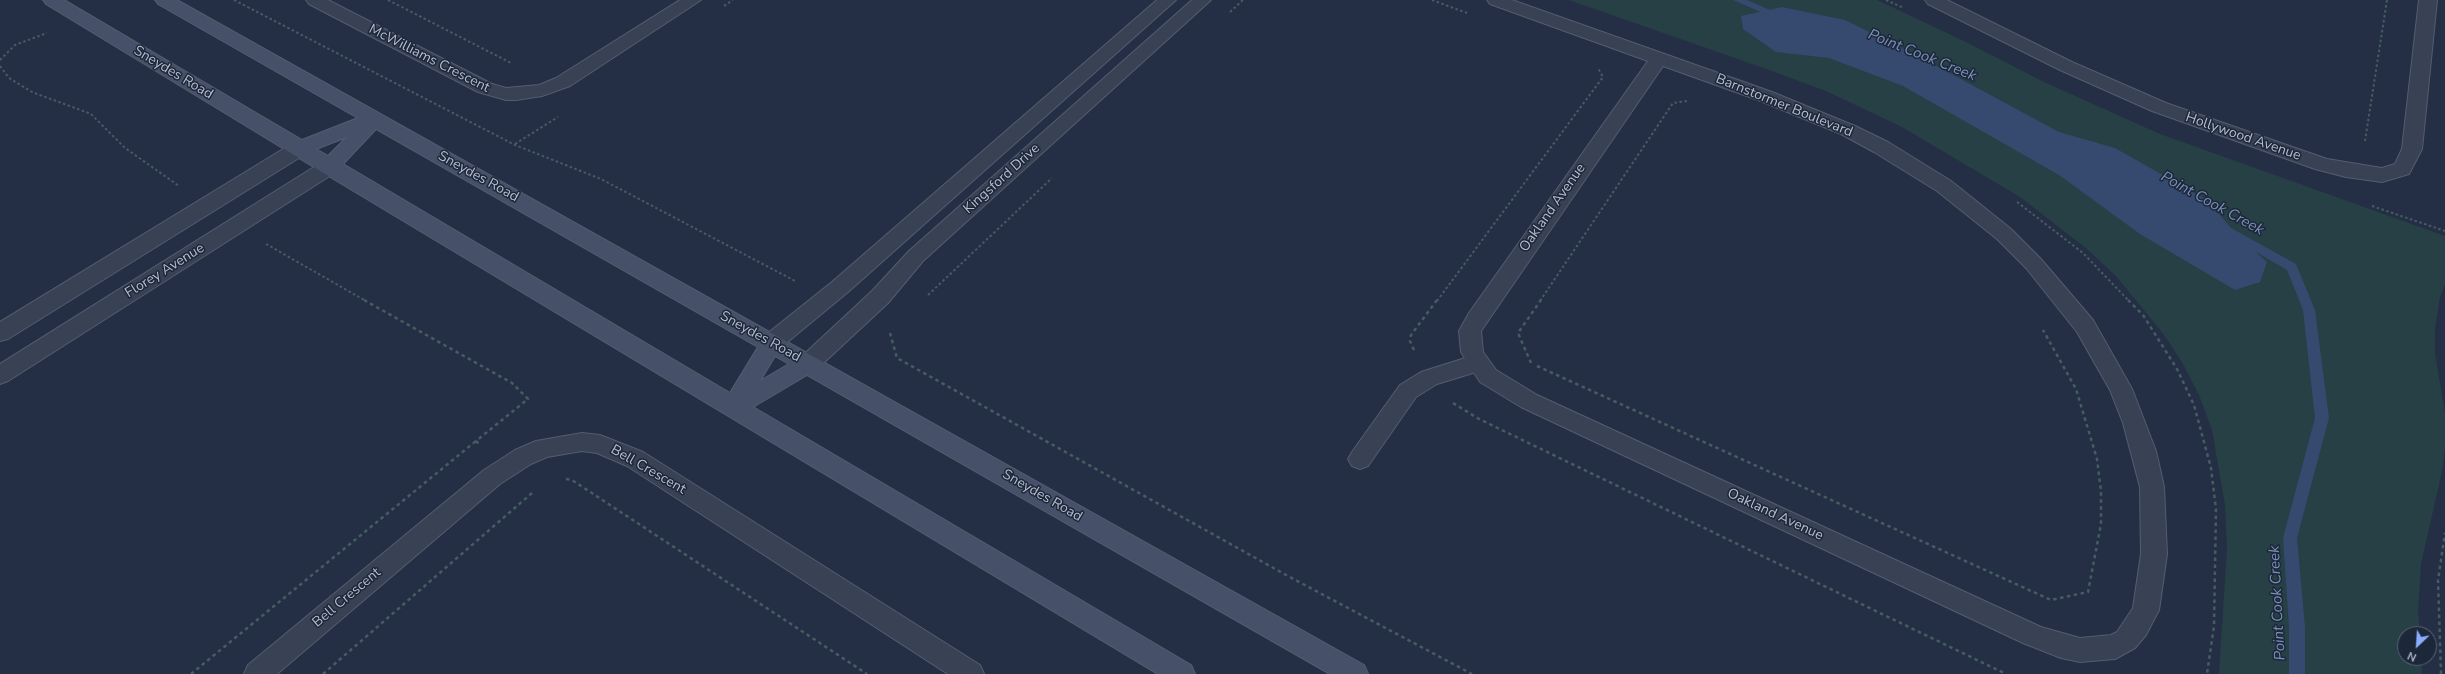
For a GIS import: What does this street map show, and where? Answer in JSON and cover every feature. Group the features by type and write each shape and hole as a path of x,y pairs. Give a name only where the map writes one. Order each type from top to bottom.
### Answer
{"main road":[{"name":"Sneydes Road","path":"52,0 1182,674"},
{"name":"Sneydes Road","path":"164,0 1355,674"},
{"path":"300,148 374,119"},
{"path":"330,167 374,119"},
{"path":"734,407 771,343"},
{"path":"734,407 808,364"}],"street":[{"name":"McWilliams Crescent","path":"315,0 485,88 506,94 516,94 542,90 563,82 692,0"},
{"name":"Kingsford Drive","path":"771,343 827,298 1167,0"},
{"name":"Kingsford Drive","path":"808,364 860,316 916,256 1202,0"},
{"name":"Barnstormer Boulevard","path":"1496,0 1810,113 1881,147 1944,186 2004,234 2033,263 2085,326 2121,389 2135,423 2152,486 2154,554 2146,610 2137,627 2126,640 2115,647 2080,650"},
{"name":"Hollywood Avenue","path":"1934,0 2066,66 2159,107 2322,164 2346,170 2382,175 2402,169 2408,160 2412,149 2428,0"},
{"name":"Oakland Avenue","path":"1659,58 1477,319 1470,331 1470,341 1472,352 1478,364 1488,376 1505,388 1529,401 2032,635 2061,646 2080,650"},
{"path":"0,333 300,148"},
{"name":"Florey Avenue","path":"0,375 330,167"},
{"path":"1360,458 1408,391 1429,378 1478,364"},
{"name":"Bell Crescent","path":"256,674 506,467 544,448 582,442 600,444 617,450 971,674"}],"path":[{"path":"234,0 515,145 601,179 827,298"},
{"path":"388,0 518,67"},
{"path":"2360,142 2366,141 2387,0"},
{"path":"0,60 15,45 44,34"},
{"path":"0,66 9,78 32,92 91,114 125,148 184,190"},
{"path":"1688,100 1672,103 1518,334 1531,363 2052,600 2088,592 2096,559 2101,524 2101,491 2097,459 2076,389 2059,354 2039,323"},
{"path":"191,674 528,399 512,383 260,240"},
{"path":"860,316 889,331 897,358 1286,575 1472,674"},
{"path":"323,674 537,489 506,467 476,441"},
{"path":"558,478 572,480 867,674"},
{"path":"2441,674 2438,580 2445,533"}],"green space":[{"path":"1569,0 1877,0 1966,42 2044,82 2160,134 2445,236 2445,284 2440,297 2435,329 2435,354 2445,413 2445,447 2443,467 2421,564 2418,612 2419,626 2397,626 2397,666 2422,666 2422,674 2219,674 2227,548 2225,505 2212,430 2199,395 2183,364 2165,336 2116,276 2087,249 2020,197 1902,127 1826,91"}],"water":[{"path":"1782,7 1845,20 1920,57 2059,132 2115,148 2207,200 2237,235 2267,262 2260,282 2235,290 2140,234 2059,175 1903,86 1829,58 1776,52 1743,29 1741,16"}],"waterway":[{"name":"Point Cook Creek","path":"1738,0 1781,17"},
{"name":"Point Cook Creek","path":"2224,228 2292,267 2309,310 2322,418 2290,538 2297,627 2297,674"}]}
